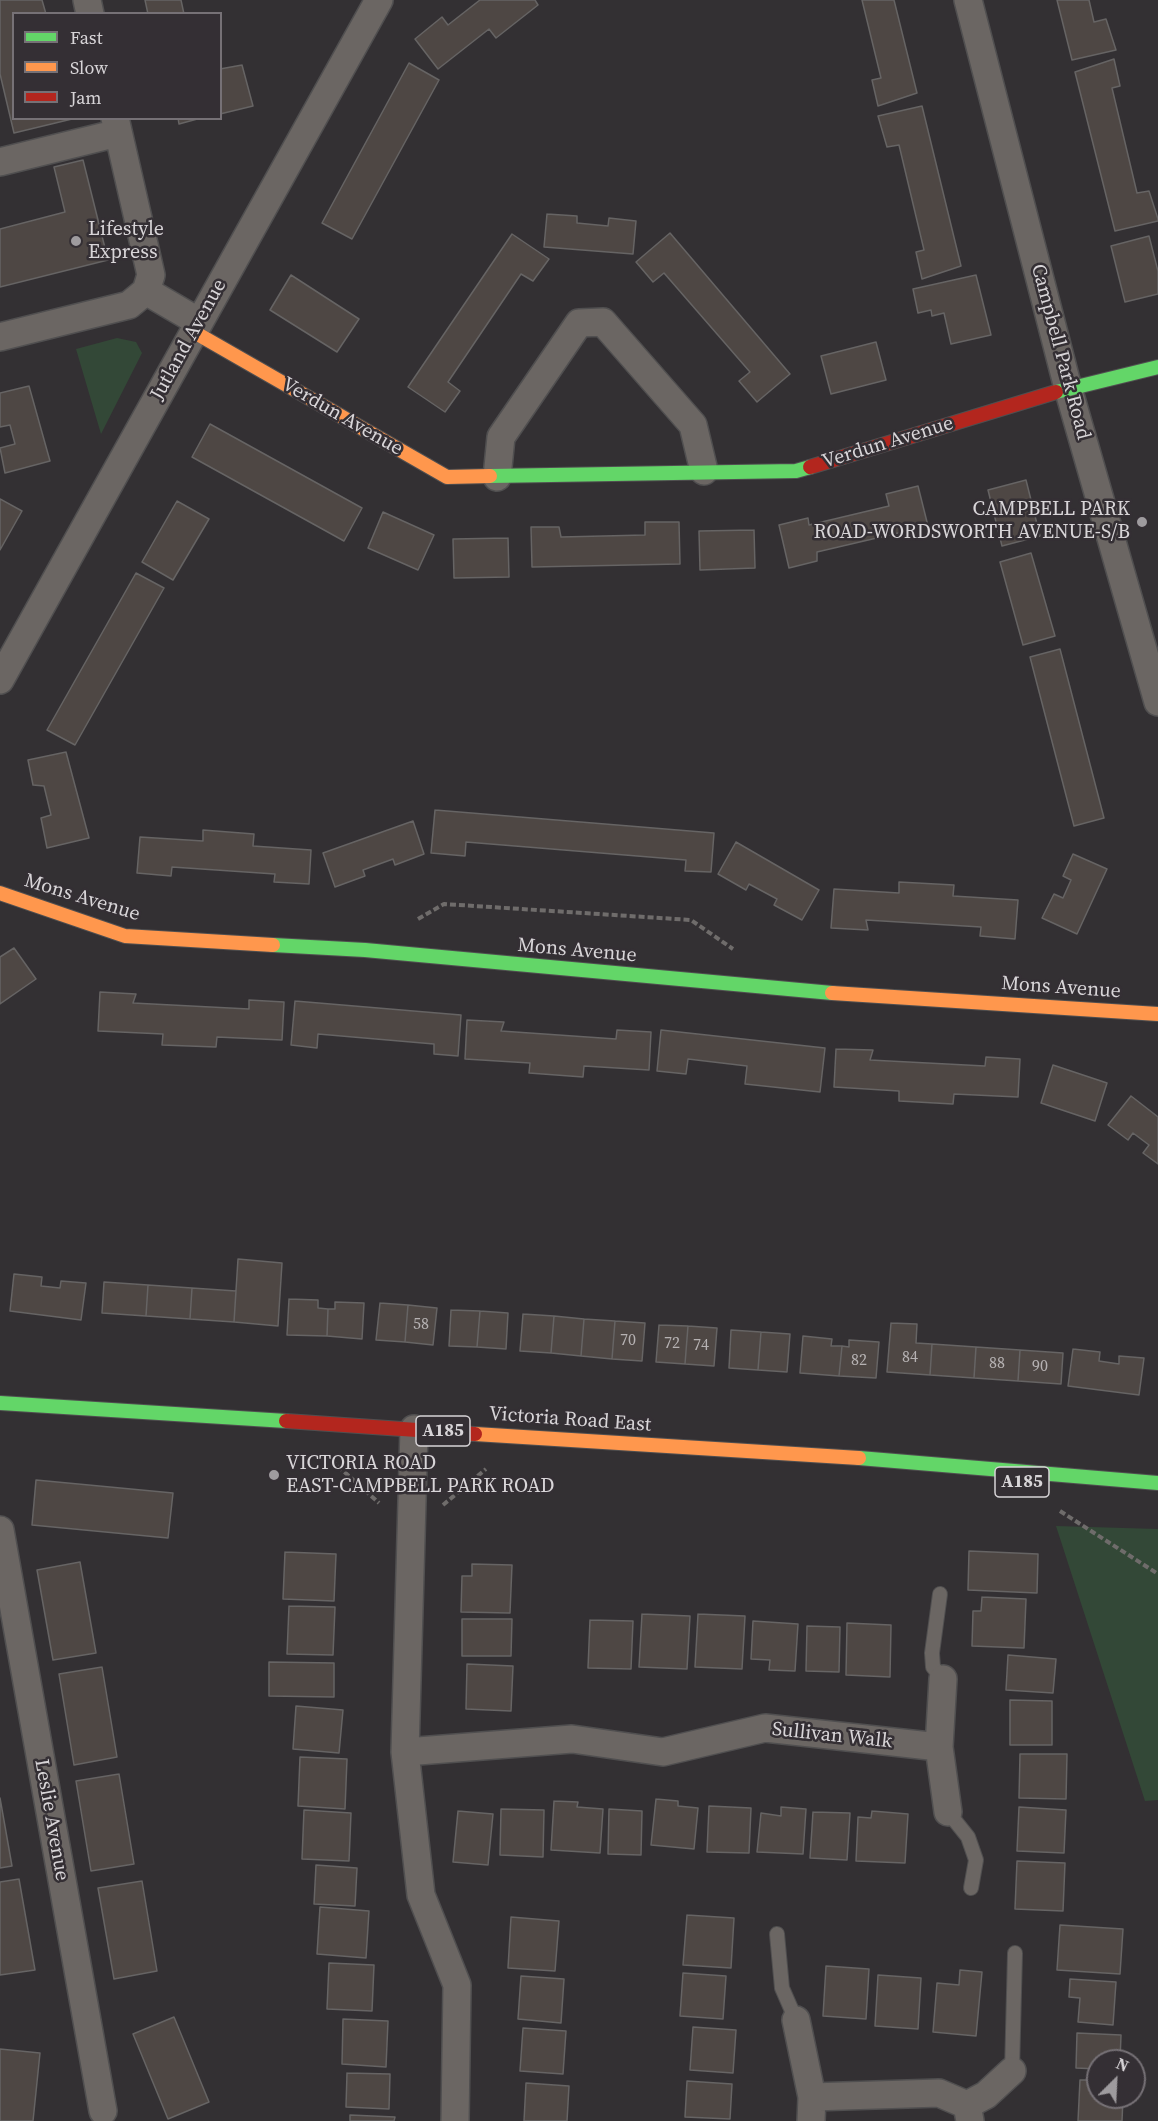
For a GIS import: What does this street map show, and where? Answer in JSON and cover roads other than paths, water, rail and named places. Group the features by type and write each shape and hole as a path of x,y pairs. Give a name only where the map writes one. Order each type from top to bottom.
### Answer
{"street":[{"name":"Jutland Avenue","path":"0,680 379,0"},
{"name":"Campbell Park Road","path":"968,0 1068,388 1158,702"},
{"path":"0,162 116,126 151,275 146,291 129,305 0,337"},
{"path":"146,291 196,327"},
{"path":"497,477 501,437 579,323 603,322 693,425 704,471"},
{"name":"Verdun Avenue","path":"196,327 447,477 796,471 1068,388 1158,367"},
{"name":"Mons Avenue","path":"0,893 125,936 365,950 796,991 1158,1014"},
{"name":"Victoria Road East","path":"0,1403 887,1460 1158,1484"},
{"path":"414,1429 405,1752 421,1895 457,1985 455,2121"},
{"name":"Victoria Road East","path":"887,1460 1079,1491"},
{"name":"Leslie Avenue","path":"0,1530 103,2111"},
{"path":"943,1679 939,1747 948,1812"},
{"name":"Sullivan Walk","path":"405,1752 572,1739 663,1752 765,1728 939,1747"},
{"path":"796,2020 811,2109 939,2093 969,2113 1012,2071"}],"lane":[{"path":"940,1594 932,1653 933,1667 943,1679"},
{"path":"948,1812 968,1837 976,1860 972,1888"},
{"path":"777,1934 782,1988 796,2020"},
{"path":"1012,2071 1015,1953"}],"place":[{"name":"Lifestyle Express","path":"76,241"},
{"name":"CAMPBELL PARK ROAD-WORDSWORTH AVENUE-S/B","path":"1142,522"},
{"name":"VICTORIA ROAD EAST-CAMPBELL PARK ROAD","path":"274,1475"}]}
